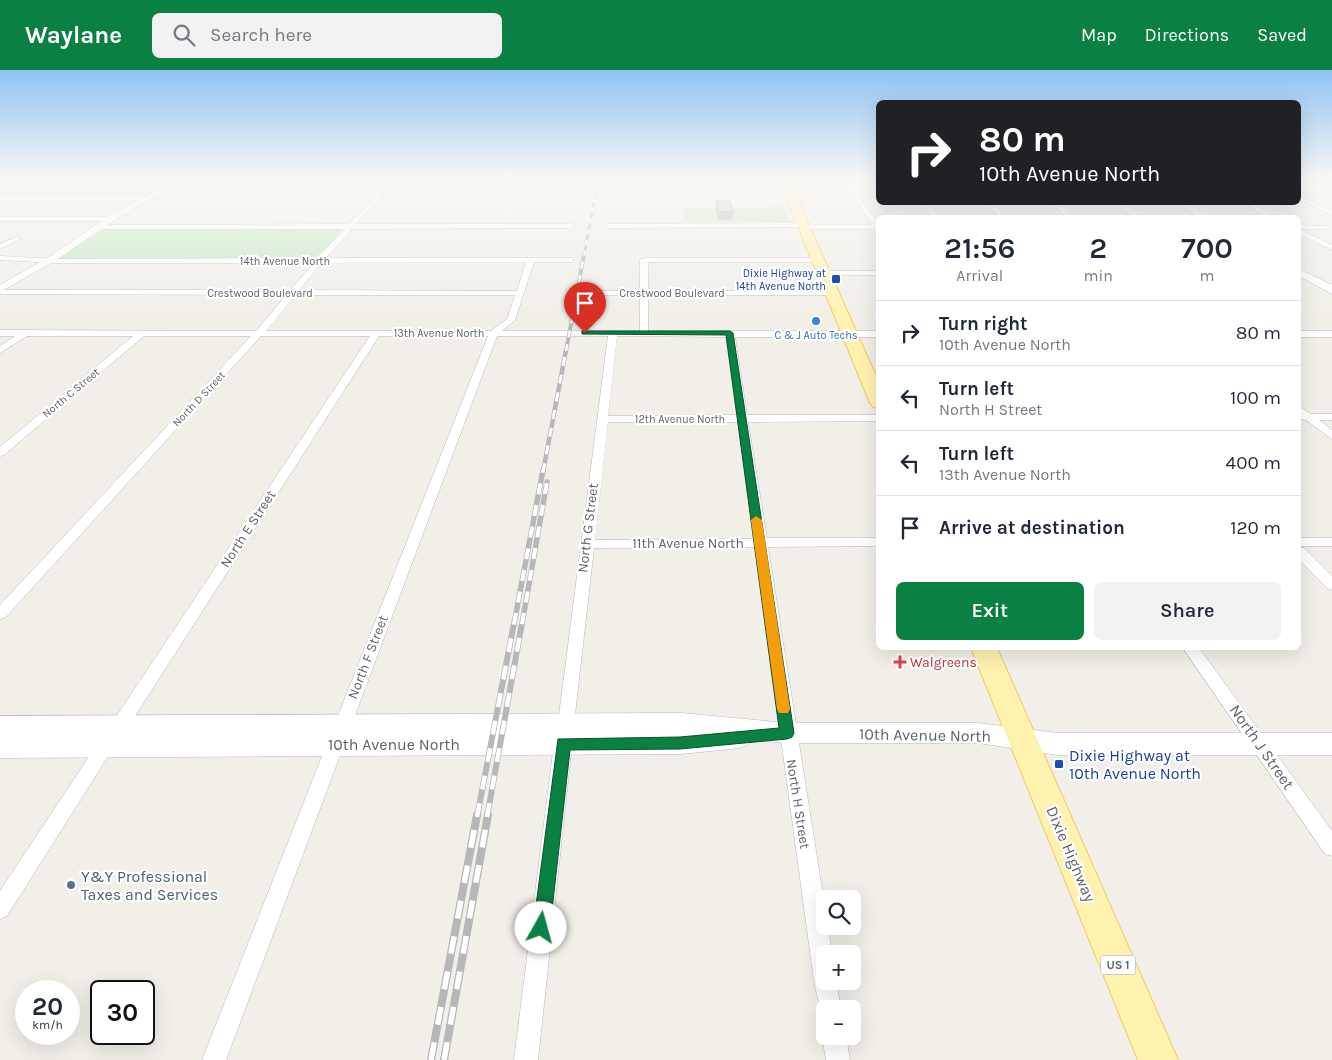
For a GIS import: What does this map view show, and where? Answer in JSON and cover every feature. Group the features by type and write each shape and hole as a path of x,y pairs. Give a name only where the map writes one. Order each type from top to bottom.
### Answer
{"main road":[{"path":"803,226 876,396"},
{"path":"1301,273 1332,290"},
{"name":"Dixie Highway","path":"985,650 1158,1060"},
{"name":"10th Avenue North","path":"0,726 113,735 564,734 680,743 787,733 978,733 1023,741 1058,744 1332,744"},
{"name":"10th Avenue North","path":"0,747 113,735"}],"street":[{"path":"0,290 51,260 101,226"},
{"name":"North D Street","path":"0,614 259,333 319,260 350,226"},
{"path":"808,226 876,229"},
{"path":"1301,229 1326,227"},
{"path":"1301,230 1332,248"},
{"path":"0,247 18,238"},
{"name":"14th Avenue North","path":"0,258 51,260 570,260"},
{"name":"North F Street","path":"214,1060 494,333 511,320 531,260"},
{"path":"644,333 644,260 818,260"},
{"path":"824,274 876,273"},
{"name":"Crestwood Boulevard","path":"0,290 520,293"},
{"name":"Crestwood Boulevard","path":"601,293 832,293"},
{"path":"1301,326 1312,334"},
{"name":"13th Avenue North","path":"0,333 876,334"},
{"path":"0,350 25,333"},
{"name":"North C Street","path":"0,453 142,333"},
{"name":"North E Street","path":"0,908 377,333"},
{"name":"North G Street","path":"526,1060 586,544 613,333"},
{"name":"North H Street","path":"730,333 787,733 820,945"},
{"path":"1301,334 1327,334 1332,340"},
{"path":"1304,417 1332,417"},
{"path":"1304,417 1332,436"},
{"name":"12th Avenue North","path":"601,419 876,418"},
{"name":"11th Avenue North","path":"586,544 876,542"},
{"path":"1301,542 1332,542"},
{"path":"1301,553 1332,585"},
{"name":"North J Street","path":"1192,650 1332,847"},
{"path":"836,1045 838,1060"}],"green space":[{"path":"344,227 317,259 55,259 106,228"}],"railway":[{"path":"584,256 589,226"},
{"path":"566,351 584,255"},
{"path":"543,472 566,350"},
{"path":"514,624 543,470"},
{"path":"522,624 547,482"},
{"path":"477,817 514,623"},
{"path":"487,817 522,623"},
{"path":"431,1060 477,815"},
{"path":"444,1060 488,815"}],"slow traffic":[{"path":"756,520 783,709"}],"place":[{"name":"Dixie Highway at 14th Avenue North","path":"836,279"},
{"name":"C & J Auto Techs","path":"816,321"},
{"name":"Walgreens","path":"900,662"},
{"name":"Dixie Highway at 10th Avenue North","path":"1059,764"},
{"name":"Y&Y Professional Taxes and Services","path":"71,885"}],"route":[{"path":"541,928 563,744 680,743 787,733 730,333 585,333"}]}
